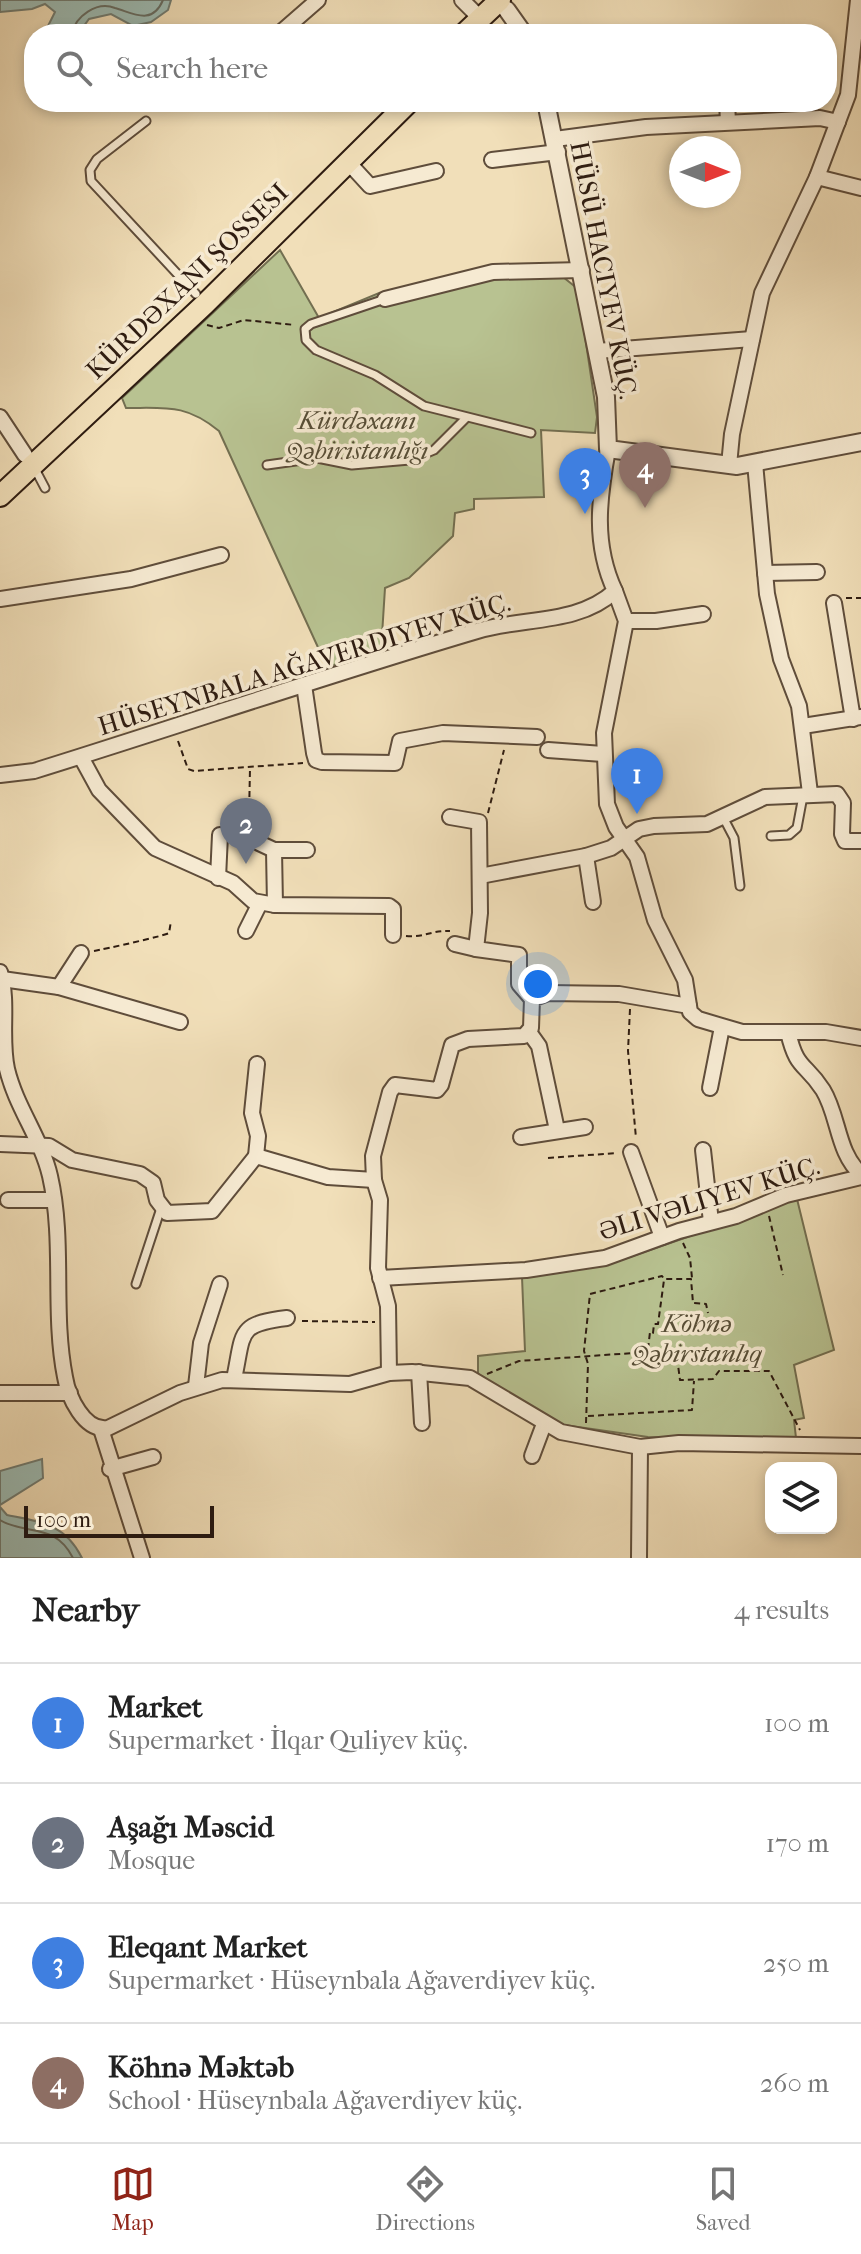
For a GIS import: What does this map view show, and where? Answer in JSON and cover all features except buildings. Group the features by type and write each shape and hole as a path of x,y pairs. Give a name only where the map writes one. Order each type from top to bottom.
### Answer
{"main road":[{"path":"483,24 506,3"},
{"path":"198,304 382,112"},
{"path":"0,496 29,460 398,112"},
{"path":"0,479 29,460"}],"street":[{"path":"290,24 318,0"},
{"path":"462,0 480,24"},
{"path":"729,465 732,434 769,273 817,177 838,122 854,96 858,0"},
{"path":"506,3 518,24"},
{"path":"548,112 606,397 608,449 600,495 600,543 605,570 626,621 603,754 607,804 616,827 640,864 661,934 681,971 689,1006 698,1019 755,1033 826,1032 861,1038"},
{"path":"728,112 728,122"},
{"path":"492,160 646,127 820,118 838,122"},
{"path":"347,161 370,186 436,171"},
{"path":"817,177 861,188"},
{"path":"385,299 493,272 582,270"},
{"path":"597,351 752,339"},
{"path":"0,417 29,460"},
{"path":"608,449 729,465 755,463 822,447 861,442"},
{"path":"755,463 765,573 781,659 803,726 807,794"},
{"path":"0,599 131,579 221,555"},
{"path":"765,573 817,572"},
{"name":"HÜSEYNBALA AĞAVERDIYEV KÜÇ.","path":"0,775 34,771 81,757 487,628 590,610 615,591"},
{"path":"803,726 857,718 834,603"},
{"path":"626,621 656,621 703,614"},
{"path":"304,685 316,760 391,764 398,759 399,744 403,739 443,733 537,737"},
{"path":"548,750 603,754"},
{"path":"81,757 99,790 155,848 233,883 267,904 389,906 393,909 393,935"},
{"path":"480,876 586,856 611,848 624,837 654,826 707,824 757,799 807,794 842,797 842,834 845,841 861,841"},
{"path":"450,817 479,822 476,949"},
{"path":"249,830 259,843 274,850 307,850"},
{"path":"218,878 220,835"},
{"path":"246,931 267,904 274,850"},
{"path":"586,856 593,902"},
{"path":"455,944 519,955 519,984 532,999 529,1032 539,1046 557,1130"},
{"path":"59,987 81,953"},
{"path":"142,1558 110,1469 101,1429 87,1421 70,1393 62,1358 54,1200 50,1177 38,1144 12,1085 4,1047 1,975 59,987 180,1022"},
{"path":"532,999 548,993 631,996 689,1006"},
{"path":"710,1088 722,1027"},
{"path":"389,1373 386,1294 377,1258 380,1200 374,1180 373,1156 390,1092 395,1085 437,1090 452,1045 468,1039 519,1037 529,1032"},
{"path":"788,1032 793,1056 824,1091 848,1158 861,1176"},
{"path":"0,1144 38,1144 81,1162 148,1178 153,1183 161,1208 176,1213 212,1211 256,1156 258,1136 252,1113 257,1064"},
{"path":"521,1137 585,1127"},
{"path":"703,1150 711,1222"},
{"path":"631,1152 662,1237"},
{"path":"256,1156 328,1177 374,1180"},
{"name":"ƏLI VƏLIYEV KÜÇ.","path":"380,1278 526,1270 605,1258 679,1231 736,1216 765,1203 861,1176"},
{"path":"8,1200 54,1200"},
{"path":"196,1386 201,1343 220,1284"},
{"path":"234,1379 244,1333 250,1325 287,1318"},
{"path":"101,1429 196,1386 234,1379 350,1384 389,1373 419,1372 476,1381 544,1424 585,1438 640,1447 679,1443 861,1446"},
{"path":"419,1372 422,1423"},
{"path":"1,1393 70,1393"},
{"path":"532,1456 544,1424"},
{"path":"639,1558 640,1447"},
{"path":"110,1469 153,1457"}],"lane":[{"path":"146,121 97,159 90,170 91,181 198,304"},
{"path":"385,299 305,329 306,340 316,350 375,375 424,406 531,433"},
{"path":"267,465 317,458 352,465 410,460 434,450 466,418"},
{"path":"29,460 45,488"},
{"path":"771,836 789,835 797,828 807,794"},
{"path":"723,817 734,838 740,886"},
{"path":"136,1284 161,1208"}],"path":[{"path":"198,304 213,328 244,320 305,329"},
{"path":"174,728 188,769 316,760"},
{"path":"479,822 488,812 501,766 504,734"},
{"path":"249,830 250,767"},
{"path":"81,953 148,937 163,937 169,933 171,921"},
{"path":"393,935 422,937 433,930 453,931 455,944"},
{"path":"548,1158 631,1152 636,1146 628,1051 631,996"},
{"path":"765,1203 783,1275"},
{"path":"679,1231 690,1258 693,1303 706,1304 708,1313"},
{"path":"585,1438 587,1356 584,1351 590,1294 662,1276 664,1279 691,1279"},
{"path":"648,1350 650,1332 653,1333 654,1324 658,1324 664,1279"},
{"path":"287,1318 303,1322 388,1322"},
{"path":"476,1381 519,1361 676,1350 680,1380 715,1378 719,1371 769,1371 798,1421 801,1445"},
{"path":"586,1416 692,1410 694,1380"}],"green space":[{"name":"Kürdəxanı Qəbiristanlığı","path":"280,250 319,318 379,293 384,305 475,281 513,275 563,277 578,289 597,417 595,433 541,430 544,497 474,499 474,509 455,513 453,536 409,578 385,588 381,651 327,667 219,431 196,416 176,409 126,408 122,398"},
{"name":"Köhnə Qəbirstanlıq","path":"797,1199 834,1350 794,1365 804,1418 794,1420 796,1438 648,1437 557,1424 478,1374 478,1356 525,1351 522,1277 624,1259"}],"water":[{"path":"0,0 171,0 168,10 151,22 142,24 129,24 111,14 89,19 85,24 49,24 55,12 45,4 32,9 0,12"},
{"path":"42,1459 43,1478 0,1505 0,1471"},
{"path":"0,1507 7,1515 42,1523 60,1531 82,1558 0,1558"}],"place":[{"name":"Köhnə Məktəb","path":"645,508"},
{"name":"Eleqant Market","path":"585,514"},
{"name":"Market","path":"637,814"},
{"name":"Aşağı Məscid","path":"246,864"}]}
